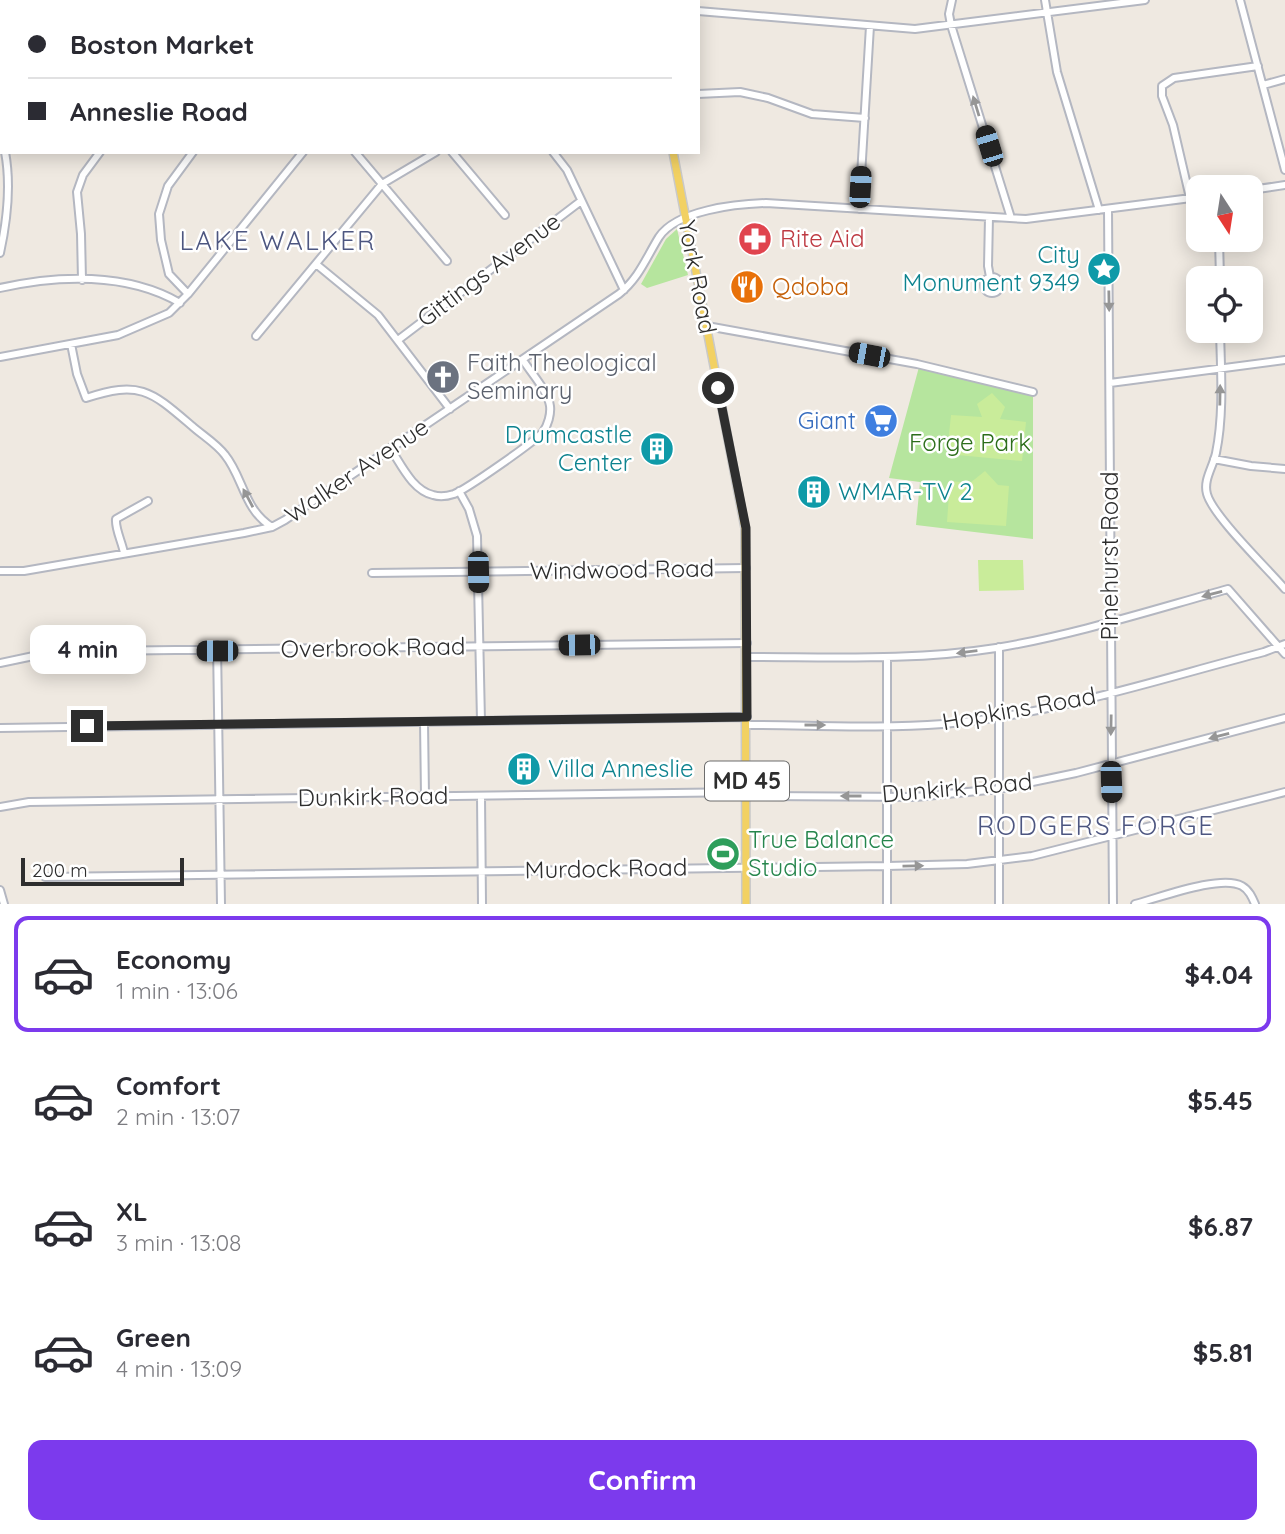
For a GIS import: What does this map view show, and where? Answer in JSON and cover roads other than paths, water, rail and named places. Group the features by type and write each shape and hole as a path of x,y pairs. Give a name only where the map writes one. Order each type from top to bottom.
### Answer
{"main road":[{"name":"York Road","path":"673,154 745,524 746,904"}],"street":[{"path":"952,0 949,15 951,25 1011,218"},
{"path":"1045,0 1057,72 1099,210"},
{"path":"700,12 915,29 1145,0"},
{"path":"1240,0 1285,170"},
{"path":"859,209 870,26"},
{"path":"1186,181 1173,125 1162,96 1162,86 1174,78 1258,66"},
{"path":"1263,85 1285,79"},
{"path":"700,94 740,92 768,98 812,114 864,118"},
{"path":"0,253 7,197 5,154"},
{"path":"82,280 82,234 77,192 83,175 99,154"},
{"path":"188,294 169,274 161,240 159,214 168,186 192,154"},
{"path":"0,357 131,331 169,313 188,294 301,154"},
{"path":"357,154 447,261"},
{"path":"256,337 382,184 433,154"},
{"path":"454,154 505,215"},
{"path":"555,154 567,170 624,290"},
{"path":"1264,188 1285,185"},
{"path":"685,216 752,204 1035,218 1186,199"},
{"name":"Gittings Avenue","path":"398,340 581,201"},
{"name":"Pinehurst Road","path":"1108,209 1113,904"},
{"name":"Walker Avenue","path":"0,571 24,571 272,527 624,290 638,275 663,232 685,216"},
{"path":"989,217 990,277"},
{"path":"316,264 378,315 450,409"},
{"path":"0,288 39,280 127,282 171,297 180,303"},
{"path":"706,326 917,364 1033,392"},
{"path":"1220,343 1220,427 1214,460 1207,478 1207,495 1211,505 1285,589"},
{"path":"71,344 77,374 86,398 124,388 155,396 226,455 252,508 272,527"},
{"path":"390,448 410,478 426,493 442,496 459,491 535,439 547,424 551,407 548,398 523,360"},
{"path":"1110,383 1285,360"},
{"path":"1214,460 1285,469"},
{"path":"459,491 475,526 481,721"},
{"path":"124,553 116,519 148,501"},
{"name":"Windwood Road","path":"372,573 747,568"},
{"path":"747,657 949,654 999,647 1228,590 1282,645 1285,654"},
{"name":"Overbrook Road","path":"0,663 53,653 217,648 747,643"},
{"name":"Hopkins Road","path":"0,728 481,721 943,724 1000,717 1111,692 1282,645"},
{"path":"999,647 999,904"},
{"path":"217,648 220,904"},
{"path":"887,657 887,904"},
{"name":"Dunkirk Road","path":"0,807 29,802 425,796 747,794 915,797 999,789 1110,764 1285,718"},
{"path":"424,722 425,796"},
{"name":"Murdock Road","path":"46,877 887,866 999,860 1032,856 1112,837 1285,792"},
{"path":"481,796 482,904"},
{"path":"1135,904 1226,882 1245,889 1255,904"},
{"path":"0,890 4,904"}],"place":[{"name":"Rite Aid","path":"755,239"},
{"name":"City Monument 9349","path":"1104,269"},
{"name":"Qdoba","path":"747,287"},
{"name":"Faith Theological Seminary","path":"443,377"},
{"name":"Giant","path":"881,421"},
{"name":"Drumcastle Center","path":"657,449"},
{"name":"WMAR-TV 2","path":"814,492"},
{"name":"Villa Anneslie","path":"524,769"},
{"name":"True Balance Studio","path":"723,854"}],"district":[{"name":"LAKE WALKER","path":"278,241"},
{"name":"RODGERS FORGE","path":"1096,826"}],"park label":[{"name":"Forge Park","path":"970,443"}]}
